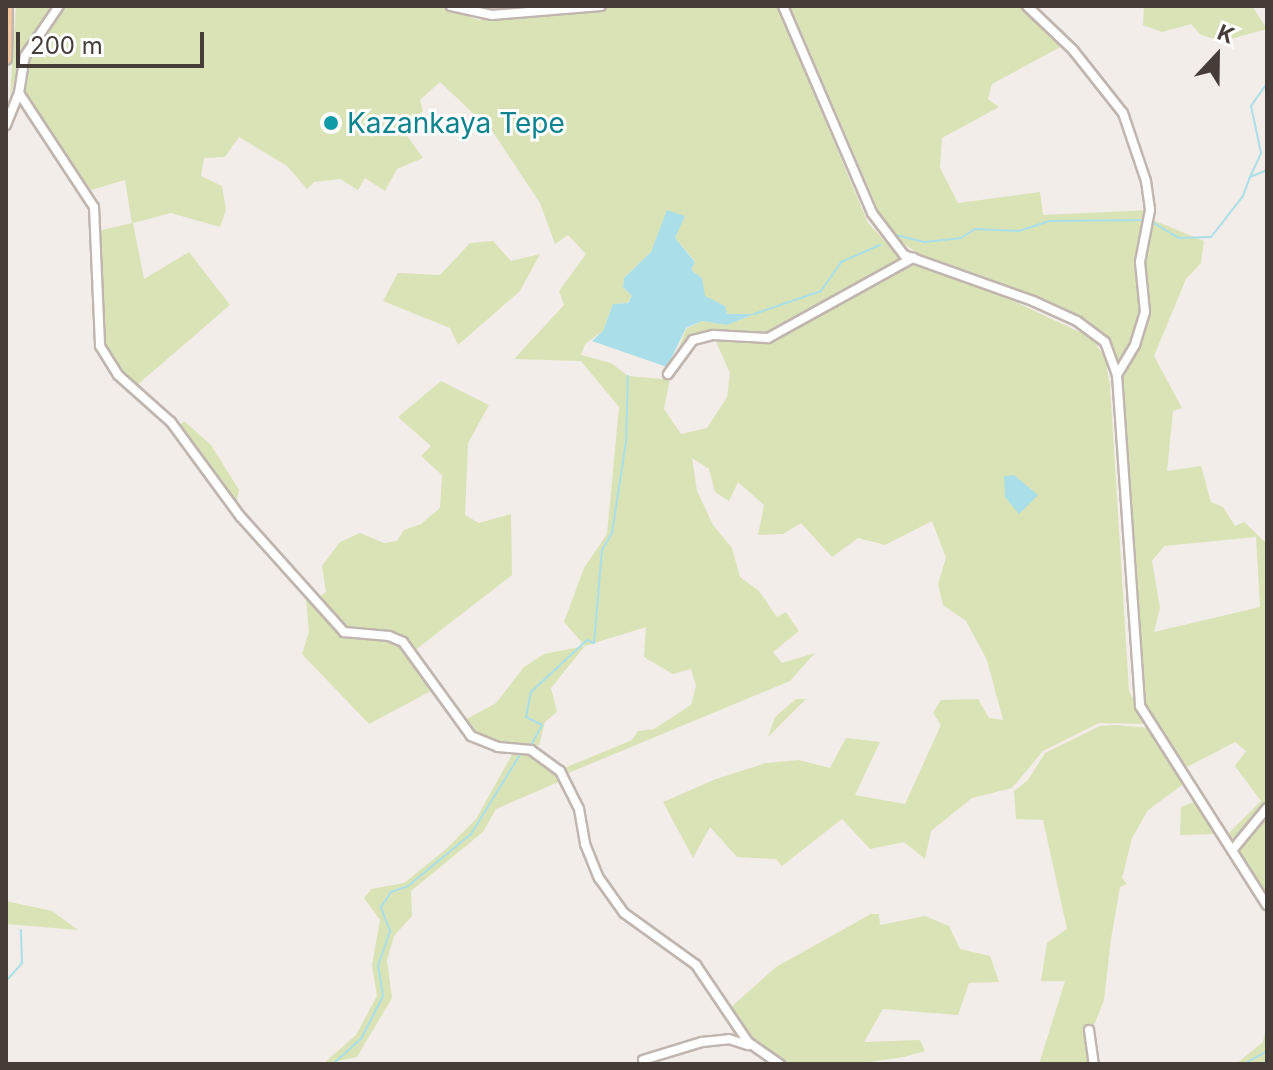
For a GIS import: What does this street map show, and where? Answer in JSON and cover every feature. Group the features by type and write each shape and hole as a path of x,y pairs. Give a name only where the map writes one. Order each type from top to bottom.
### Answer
{"main road":[{"path":"6,59 7,6"}],"street":[{"path":"6,125 19,93 25,56 59,6"},
{"path":"451,6 492,15 601,6"},
{"path":"783,6 872,213 904,255 1077,321 1105,342 1117,375 1140,706 1234,848 1267,905"},
{"path":"1027,6 1073,50 1123,113 1146,181 1150,210 1140,262 1145,312 1135,345 1117,375"},
{"path":"19,93 94,207 100,346 118,375 171,422 240,516 344,632 389,636 403,642 471,736 498,747 531,750 560,771 579,809 599,878 624,913 696,965 753,1046 780,1064"},
{"path":"668,374 693,340 713,335 768,338 913,258"},
{"path":"1234,848 1267,808"},
{"path":"1089,1030 1094,1064"},
{"path":"643,1060 716,1040 753,1046"}],"green space":[{"path":"16,6 55,6 22,55 10,97"},
{"path":"62,6 440,6 478,20 612,6 777,6 868,223 902,260 768,336 712,333 692,338 670,369 686,329 702,321 727,325 754,314 726,314 725,306 704,296 702,278 691,270 695,261 675,238 684,216 667,211 651,252 624,278 623,287 632,296 627,303 613,304 603,331 585,344 581,355 611,363 628,376 663,379 671,373 664,409 681,434 707,428 727,397 730,373 714,337 769,341 912,264 988,289 1092,338 1105,358 1110,385 1129,691 1147,724 1099,723 1043,751 1012,788 972,798 931,831 925,859 904,842 870,849 842,819 782,866 776,859 737,857 710,827 693,858 663,802 716,779 766,763 799,760 830,768 846,738 880,742 855,795 905,804 941,725 933,713 941,700 978,699 989,718 1003,720 987,660 966,621 943,605 938,584 946,558 932,521 885,545 858,538 832,557 801,523 783,534 758,535 764,505 738,482 729,501 715,492 709,469 692,458 697,491 713,525 732,548 740,577 759,591 777,617 786,612 799,631 773,652 782,663 815,653 790,681 566,774 562,769 632,740 638,731 654,729 691,705 696,686 691,669 673,674 644,657 646,627 585,646 564,622 584,568 607,534 619,407 581,361 514,359 564,305 559,291 586,254 568,235 555,244 540,203 493,132 440,82 420,100 423,111 402,129 423,158 397,169 385,191 365,178 358,190 340,179 314,182 307,189 287,166 239,137 225,157 204,158 201,176 222,186 226,210 220,227 171,213 133,223 144,279 189,252 230,305 136,386 119,372 102,346 97,304 98,231 132,223 125,180 91,190 21,93 28,58"},
{"path":"790,6 1025,6 1064,45 992,84 988,99 999,107 942,138 940,168 958,203 1040,192 1043,215 1148,210 1136,263 1143,312 1119,366 1112,344 1087,320 923,257 898,240 881,216"},
{"path":"1144,6 1252,6 1267,29 1223,41 1201,35 1191,24 1162,32 1143,25"},
{"path":"1150,219 1204,241 1201,263 1186,279 1154,356 1182,408 1173,411 1167,471 1201,466 1211,502 1223,507 1235,526 1244,522 1267,544 1267,801 1235,842 1229,833 1261,801 1235,766 1246,751 1235,742 1187,767 1146,705 1139,673 1122,371 1148,313 1143,262","holes":["1256,537 1260,607 1154,632 1160,608 1152,561 1164,546"]},
{"path":"493,241 511,261 540,254 520,291 458,345 450,328 383,301 398,273 440,275 470,243"},
{"path":"441,381 489,405 468,443 465,515 479,523 511,514 512,575 414,651 405,639 389,631 344,629 316,600 326,592 322,566 340,542 360,533 384,543 397,541 404,530 421,524 440,508 442,475 421,456 431,446 398,417"},
{"path":"184,421 211,445 239,490 236,507 178,427"},
{"path":"306,599 342,635 401,644 431,691 369,724 302,654 309,632"},
{"path":"585,646 551,688 557,712 545,722 539,745 499,745 472,734 463,721 496,703 524,667 544,654"},
{"path":"796,699 806,699 768,737 775,717"},
{"path":"1100,726 1150,728 1185,783 1148,810 1132,838 1122,878 1127,884 1120,887 1111,939 1104,1000 1095,1023 1085,1029 1090,1064 1039,1064 1065,981 1041,981 1047,943 1067,929 1043,820 1016,819 1014,791 1028,780 1045,753"},
{"path":"514,751 531,753 561,781 496,809 483,832 411,891 412,916 394,936 387,960 392,998 357,1057 323,1064 356,1035 377,996 372,965 380,920 364,898 371,889 404,883 445,850 476,819"},
{"path":"1196,801 1217,834 1180,835 1181,807"},
{"path":"1267,808 1267,892 1265,893 1237,847"},
{"path":"6,901 52,911 78,930 6,924"},
{"path":"871,914 879,914 880,925 925,916 949,926 960,949 990,956 999,982 969,983 958,1015 883,1009 864,1042 920,1040 925,1051 904,1057 855,1064 789,1064 753,1042 731,1007 776,967"},
{"path":"1267,1023 1267,1064 1236,1064 1263,1042"}],"water":[{"path":"667,210 685,216 675,238 695,262 691,270 702,278 705,296 725,306 727,314 754,314 727,325 702,321 686,328 667,367 592,341 603,331 613,304 628,303 632,296 623,287 624,278 651,252"},
{"path":"1014,475 1038,495 1019,514 1005,497 1004,476"}],"waterway":[{"path":"1250,177 1261,153 1251,106 1267,83"},
{"path":"1152,222 1179,238 1211,237 1243,196 1250,177 1267,170"},
{"path":"896,235 924,242 961,238 975,229 1019,231 1050,221 1146,220"},
{"path":"754,314 821,291 841,262 880,245"},
{"path":"530,747 542,725 526,717 531,692 587,640 594,643 602,550 612,533 626,442 628,376"},
{"path":"333,1064 361,1039 383,996 378,966 390,931 381,907 391,892 408,886 471,834 521,753"},
{"path":"6,981 22,963 21,930"},
{"path":"1244,1064 1267,1051"}],"place":[{"name":"Kazankaya Tepe","path":"331,123"}]}
